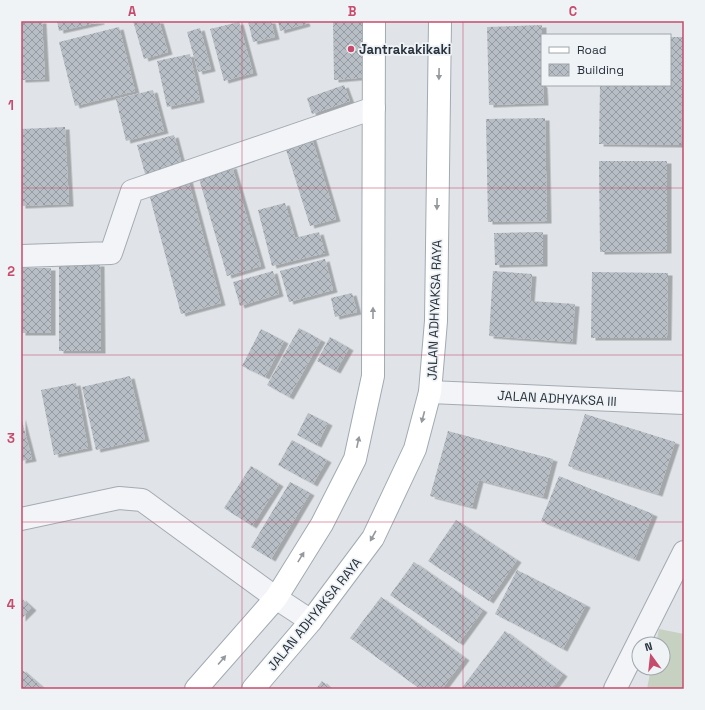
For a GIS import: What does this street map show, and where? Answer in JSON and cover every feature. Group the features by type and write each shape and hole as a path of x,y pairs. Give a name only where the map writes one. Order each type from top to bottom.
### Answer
{"main road":[{"path":"196,689 276,598 322,524 355,459 373,376 374,21"},
{"name":"JALAN ADHYAKSA RAYA","path":"253,689 311,621 373,538 415,449 430,392 436,321 440,21"}],"street":[{"path":"21,256 111,253 132,191 374,108"},
{"name":"JALAN ADHYAKSA III","path":"430,392 684,403"},
{"path":"21,519 119,498 142,500 276,598 311,621"},
{"path":"615,689 684,552"}],"green space":[{"path":"659,629 684,634 684,689 647,689 649,676 671,676 671,636 658,636"}],"building":[{"path":"21,21 42,21 45,79 21,80"},
{"path":"57,21 100,21 100,22 59,31"},
{"path":"133,21 159,21 168,52 144,59"},
{"path":"248,21 271,21 275,37 253,42"},
{"path":"278,21 305,21 306,24 280,31"},
{"name":"Jantrakakikaki","path":"333,21 368,21 369,77 334,80"},
{"path":"239,22 253,73 224,81 210,29"},
{"path":"542,25 541,86 543,86 544,103 489,105 487,27"},
{"path":"119,27 135,91 75,106 59,42"},
{"path":"200,28 211,69 198,72 187,32"},
{"path":"671,37 683,37 681,145 599,144 600,86 671,86"},
{"path":"190,54 200,100 167,107 157,61"},
{"path":"344,85 350,101 312,114 307,98"},
{"path":"153,90 164,131 126,141 116,99"},
{"path":"545,118 547,221 488,222 486,119"},
{"path":"65,127 69,204 21,206 21,129"},
{"path":"310,132 336,219 310,226 283,140"},
{"path":"174,135 184,172 147,181 137,145"},
{"path":"599,161 667,161 667,251 600,252"},
{"path":"232,166 261,266 227,276 198,175"},
{"path":"188,179 221,303 181,314 148,190"},
{"path":"285,203 295,238 319,232 325,253 272,266 258,210"},
{"path":"543,232 543,264 495,265 494,233"},
{"path":"325,259 333,290 289,302 280,271"},
{"path":"59,264 100,264 101,351 59,351"},
{"path":"21,268 51,268 51,333 21,333"},
{"path":"273,271 279,294 240,306 233,282"},
{"path":"493,271 532,274 530,301 575,304 572,342 489,336"},
{"path":"592,272 668,273 667,338 591,338"},
{"path":"352,293 357,312 335,317 331,298"},
{"path":"299,328 321,340 289,397 267,385"},
{"path":"261,329 284,341 265,377 242,366"},
{"path":"330,337 349,348 336,371 317,361"},
{"path":"130,376 145,439 96,450 82,387"},
{"path":"76,383 88,448 54,455 41,390"},
{"path":"308,413 328,423 317,445 297,435"},
{"path":"585,414 675,442 658,494 568,466"},
{"path":"21,417 32,459 21,461"},
{"path":"448,431 553,459 543,497 479,480 472,507 430,496"},
{"path":"292,440 327,460 313,484 278,465"},
{"path":"251,466 279,484 252,526 224,508"},
{"path":"559,476 653,514 635,559 541,521"},
{"path":"290,482 310,493 271,559 251,547"},
{"path":"456,520 517,560 489,601 428,561"},
{"path":"414,562 483,610 459,643 390,595"},
{"path":"517,570 586,605 563,649 495,614"},
{"path":"381,597 465,658 442,689 420,689 350,638"},
{"path":"21,598 32,608 21,619"},
{"path":"505,631 563,674 552,689 461,689"},
{"path":"21,669 44,689 21,689"},
{"path":"322,681 331,689 316,689"}],"place":[{"name":"Jantrakakikaki","path":"351,49"}]}
